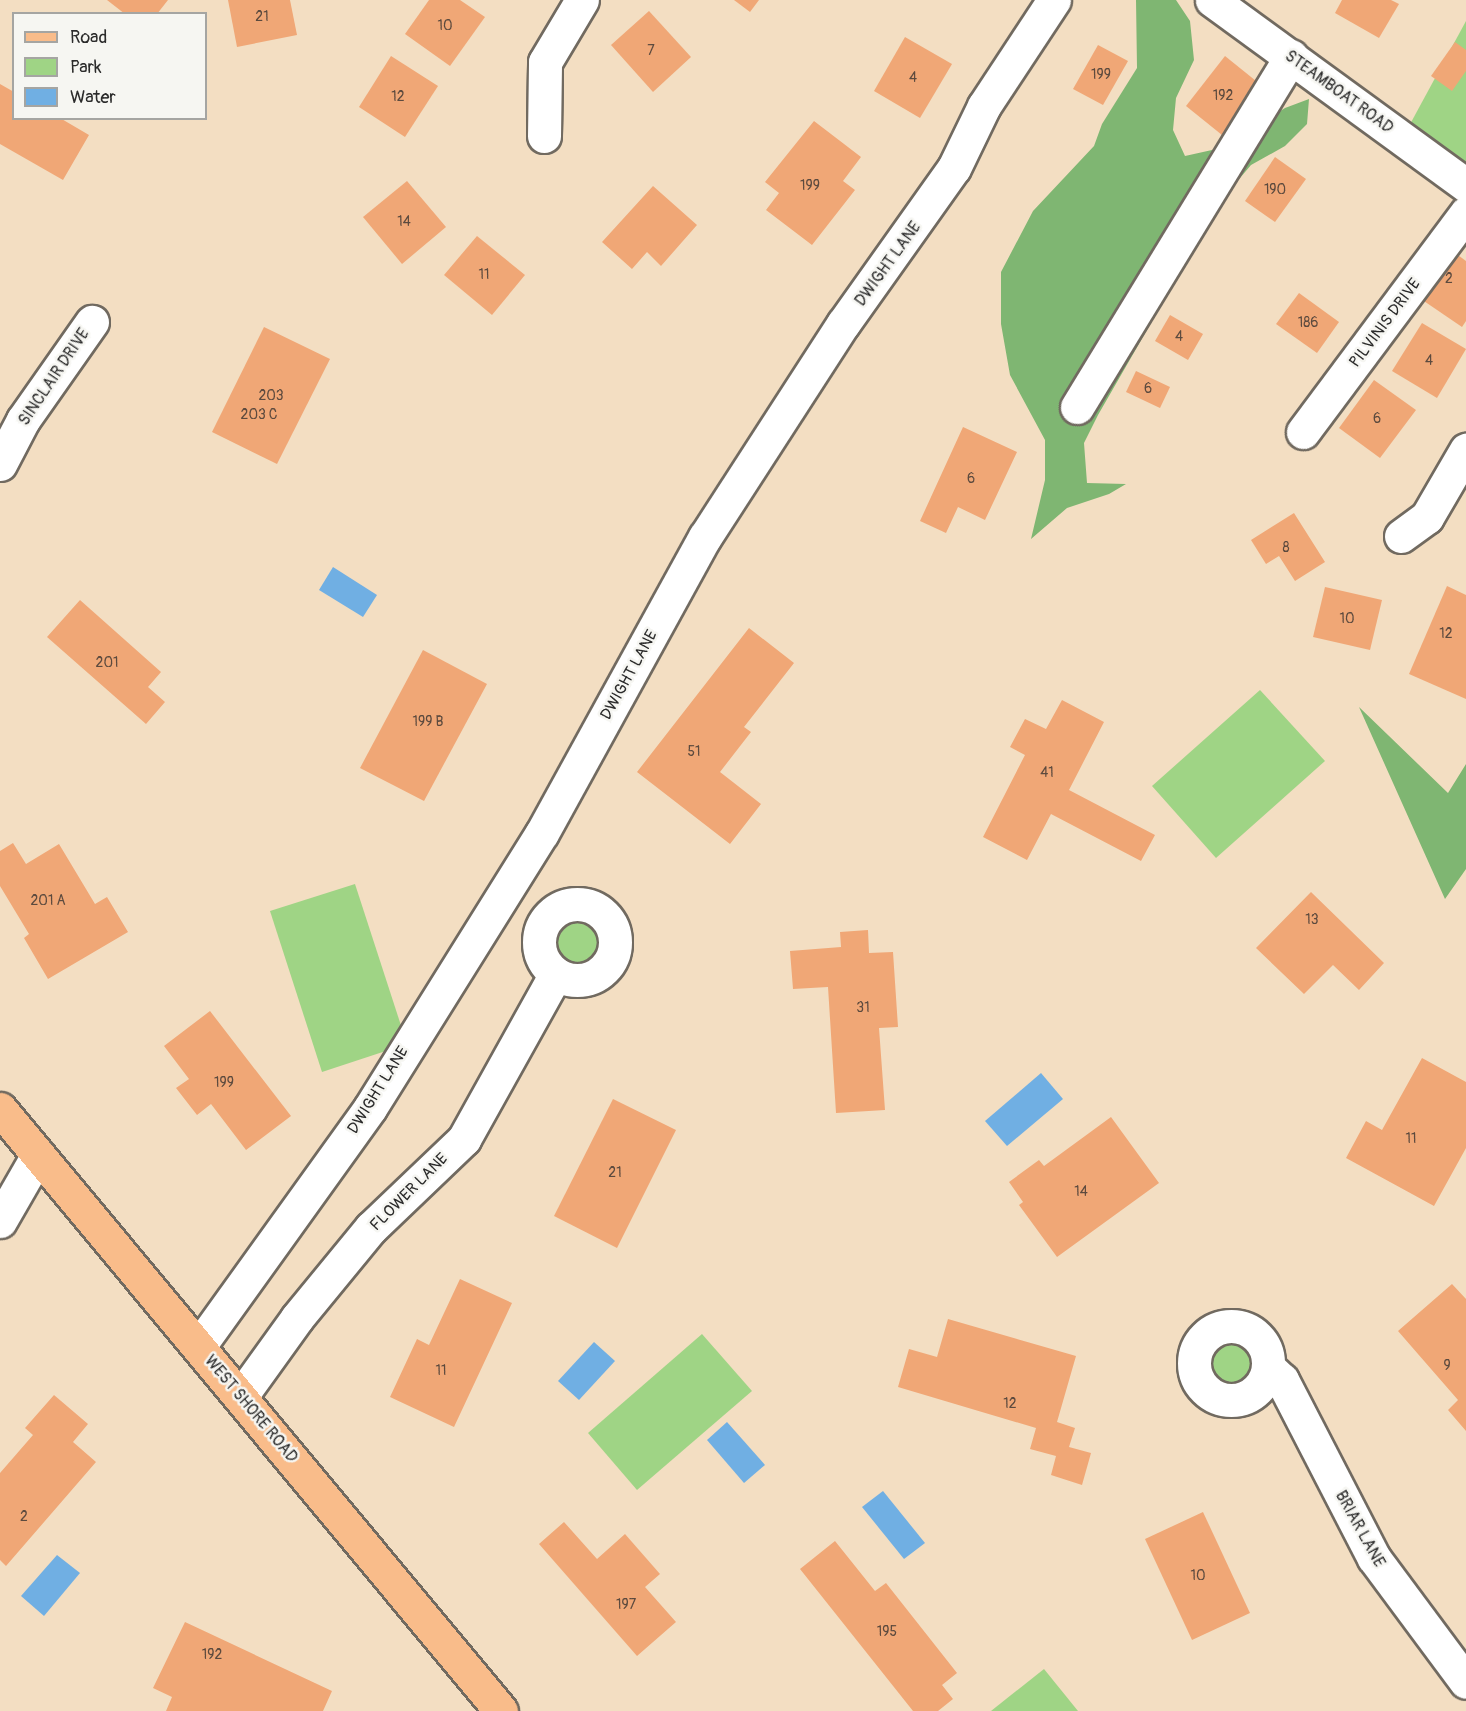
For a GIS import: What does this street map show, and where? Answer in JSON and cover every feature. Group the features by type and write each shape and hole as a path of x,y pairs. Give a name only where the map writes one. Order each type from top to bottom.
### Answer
{"main road":[{"name":"WEST SHORE ROAD","path":"0,1109 501,1711"}],"street":[{"path":"544,136 545,62 582,0"},
{"name":"DWIGHT LANE","path":"199,1346 370,1108 542,834 705,537 843,324 954,168 984,106 1054,0"},
{"name":"STEAMBOAT ROAD","path":"1212,0 1466,185"},
{"path":"1077,407 1291,56"},
{"name":"PILVINIS DRIVE","path":"1303,432 1466,213"},
{"name":"SINCLAIR DRIVE","path":"0,464 23,420 92,322"},
{"path":"1401,536 1427,517 1466,450"},
{"name":"FLOWER LANE","path":"240,1396 297,1318 371,1228 464,1139 556,974"},
{"path":"0,1221 38,1155"},
{"name":"BRIAR LANE","path":"1268,1367 1282,1380 1374,1558 1466,1682"}],"green space":[{"path":"1136,0 1176,0 1190,21 1194,60 1176,98 1173,130 1185,156 1221,148 1285,108 1309,99 1307,124 1285,146 1251,165 1223,198 1098,415 1084,443 1087,483 1126,484 1109,494 1067,508 1031,539 1045,480 1045,440 1010,375 1001,324 1001,272 1033,211 1094,146 1102,124 1137,68"},
{"path":"1466,21 1466,185 1402,139"},
{"path":"1260,690 1325,761 1216,858 1152,786"},
{"path":"1359,707 1448,793 1466,764 1466,869 1445,899"},
{"path":"355,884 407,1044 322,1072 270,911"},
{"path":"570,914 582,914 592,918 600,926 604,942 600,958 592,966 582,970 570,970 560,966 552,958 548,948 548,936 552,926 560,918"},
{"path":"702,1334 752,1391 637,1490 588,1433"},
{"path":"1225,1335 1237,1335 1247,1339 1255,1347 1259,1363 1255,1379 1247,1387 1237,1391 1225,1391 1215,1387 1207,1379 1203,1369 1203,1357 1207,1347 1215,1339"},
{"path":"1044,1669 1078,1711 991,1711"}],"water":[{"path":"333,567 377,595 363,617 319,590"},
{"path":"1041,1073 1063,1099 1007,1146 985,1121"},
{"path":"594,1342 615,1361 579,1400 558,1381"},
{"path":"727,1422 765,1465 744,1483 707,1440"},
{"path":"883,1491 925,1543 904,1559 862,1507"},
{"path":"57,1555 80,1573 44,1616 21,1596"}],"building":[{"path":"107,0 168,0 159,12 122,12"},
{"path":"228,0 290,0 297,35 237,47"},
{"path":"429,0 460,0 485,17 450,66 405,34"},
{"path":"734,0 759,0 750,12"},
{"path":"1342,0 1391,0 1399,4 1379,38 1335,13"},
{"path":"649,11 691,57 653,92 611,45"},
{"path":"905,37 952,64 920,118 874,91"},
{"path":"1455,42 1466,50 1466,71 1452,91 1431,76"},
{"path":"1098,45 1128,61 1103,105 1073,89"},
{"path":"391,56 438,86 405,137 359,107"},
{"path":"1225,56 1261,85 1222,135 1186,106"},
{"path":"0,84 12,91 12,120 63,120 89,135 63,180 0,144"},
{"path":"814,121 861,157 843,181 855,190 812,245 766,210 779,193 765,182"},
{"path":"1275,157 1306,179 1275,222 1245,201"},
{"path":"407,181 446,227 402,264 363,217"},
{"path":"653,186 697,225 661,266 647,252 632,269 602,242"},
{"path":"477,236 525,275 492,315 444,275"},
{"path":"1451,250 1466,261 1466,321 1462,327 1418,297"},
{"path":"1299,293 1339,322 1317,353 1276,324"},
{"path":"1170,315 1203,334 1188,360 1155,341"},
{"path":"1422,323 1466,349 1437,398 1392,371"},
{"path":"264,327 330,359 277,464 212,432"},
{"path":"1136,371 1170,387 1160,408 1126,392"},
{"path":"1374,380 1416,410 1380,458 1339,428"},
{"path":"963,427 1017,452 985,520 958,507 946,533 920,521"},
{"path":"1294,513 1325,562 1295,581 1279,556 1266,564 1251,540"},
{"path":"1447,586 1466,595 1466,699 1409,674"},
{"path":"1325,587 1382,600 1370,650 1313,637"},
{"path":"80,600 161,672 148,687 165,702 146,724 47,637"},
{"path":"749,628 794,663 744,727 751,732 720,772 761,804 730,844 637,772"},
{"path":"423,650 487,684 424,801 360,768"},
{"path":"1062,700 1104,722 1069,790 1155,835 1141,861 1051,814 1027,860 983,837 1025,755 1010,747 1025,719 1046,729"},
{"path":"13,843 26,864 59,844 95,904 107,897 128,932 48,979 24,938 29,934 0,886 0,851"},
{"path":"1311,892 1384,963 1359,990 1333,965 1304,994 1256,948"},
{"path":"868,930 869,953 893,952 898,1027 879,1028 885,1110 836,1113 828,987 793,989 790,951 841,947 840,932"},
{"path":"210,1011 291,1116 246,1150 211,1104 197,1115 176,1088 189,1079 164,1046"},
{"path":"1422,1058 1466,1082 1466,1148 1434,1206 1346,1158 1366,1121 1382,1130"},
{"path":"613,1099 676,1130 617,1248 554,1216"},
{"path":"1111,1117 1159,1183 1057,1257 1019,1205 1023,1202 1009,1182 1039,1160 1044,1166"},
{"path":"460,1279 512,1303 454,1427 390,1397 417,1339 429,1345"},
{"path":"1452,1284 1466,1299 1466,1431 1448,1410 1458,1400 1398,1331"},
{"path":"948,1319 1076,1356 1057,1422 1075,1428 1069,1447 1091,1453 1082,1485 1051,1475 1056,1456 1030,1449 1036,1428 898,1387 909,1349 937,1357"},
{"path":"54,1395 88,1424 73,1442 96,1462 6,1566 0,1560 0,1473 33,1435 25,1428"},
{"path":"1203,1512 1250,1613 1192,1640 1145,1539"},
{"path":"564,1522 597,1559 625,1534 660,1574 645,1587 676,1622 637,1656 539,1544"},
{"path":"835,1541 875,1591 886,1583 957,1673 942,1685 953,1699 938,1711 913,1711 800,1569"},
{"path":"185,1622 332,1691 323,1711 166,1711 172,1697 153,1688"}]}
